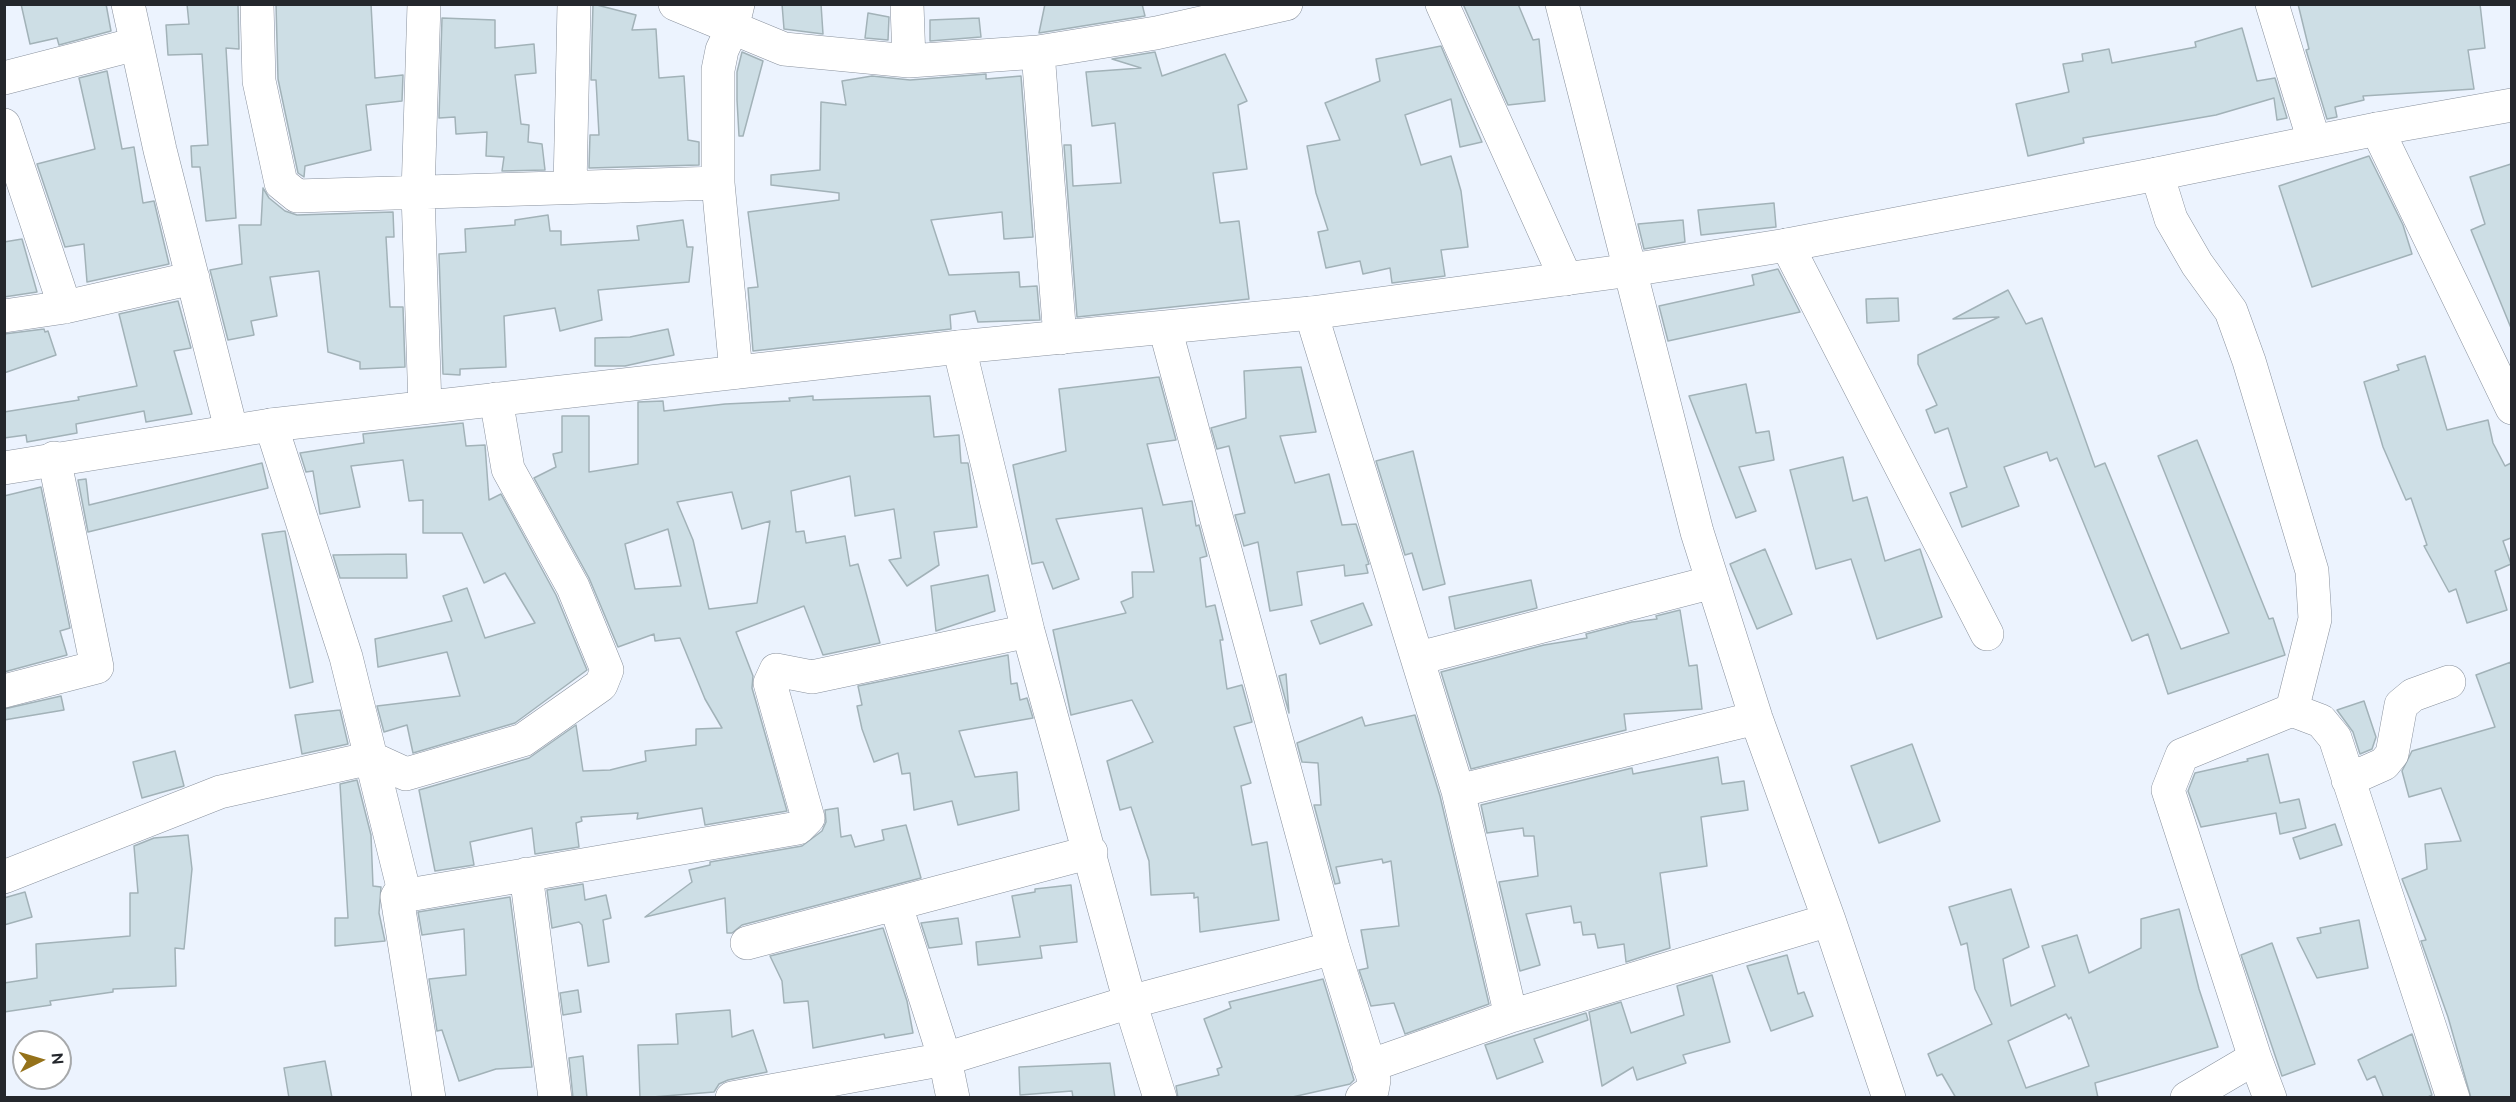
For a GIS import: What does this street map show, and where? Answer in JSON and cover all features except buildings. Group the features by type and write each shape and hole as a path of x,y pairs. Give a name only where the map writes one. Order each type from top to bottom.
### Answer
{"street":[{"path":"128,4 160,150 231,429"},
{"path":"257,4 259,81 281,183 297,196 718,183"},
{"path":"424,4 418,193 425,407"},
{"path":"570,188 574,4"},
{"path":"675,4 735,17 784,49 909,61 1038,52 1156,33 1286,4"},
{"path":"907,4 909,61"},
{"path":"1442,4 1566,279"},
{"path":"1563,4 1697,532 1756,718 1829,920 1889,1098"},
{"path":"2272,4 2314,141"},
{"path":"735,17 722,50 718,70 718,183 736,372"},
{"path":"4,78 136,44"},
{"path":"1038,52 1060,338"},
{"path":"4,468 271,424 959,347 1311,313 1630,270 1787,244 2511,105"},
{"path":"4,125 65,307"},
{"path":"2377,129 2511,408"},
{"path":"2157,174 2171,219 2197,264 2231,311 2249,361 2312,571 2315,619 2292,710"},
{"path":"1787,244 1987,634"},
{"path":"4,316 65,307 193,278"},
{"path":"1311,313 1419,658 1458,791 1511,1016"},
{"path":"1166,328 1333,948 1374,1080 1372,1091 1362,1098"},
{"path":"959,347 1028,631 1130,1002 1160,1098"},
{"path":"4,877 220,792 371,758 406,774 523,740 601,685 607,670 573,587 508,469 496,399"},
{"path":"271,424 346,657 403,887 397,897 429,1098"},
{"path":"4,691 98,667 54,458"},
{"path":"1419,658 1713,582"},
{"path":"397,897 798,828 808,818 770,682 776,670 812,677 1028,631"},
{"path":"2348,780 2384,764 2392,754 2401,705 2413,695 2449,682"},
{"path":"2270,1098 2168,790 2182,755 2292,710 2321,721 2335,738 2453,1098"},
{"path":"1458,791 1756,718"},
{"path":"747,943 896,906 1090,852"},
{"path":"526,874 555,1098"},
{"path":"896,906 945,1059 953,1098"},
{"path":"1369,1066 1511,1016 1829,920"},
{"path":"732,1098 945,1059 1130,1002 1333,948"},
{"path":"2187,1098 2255,1058"}]}
